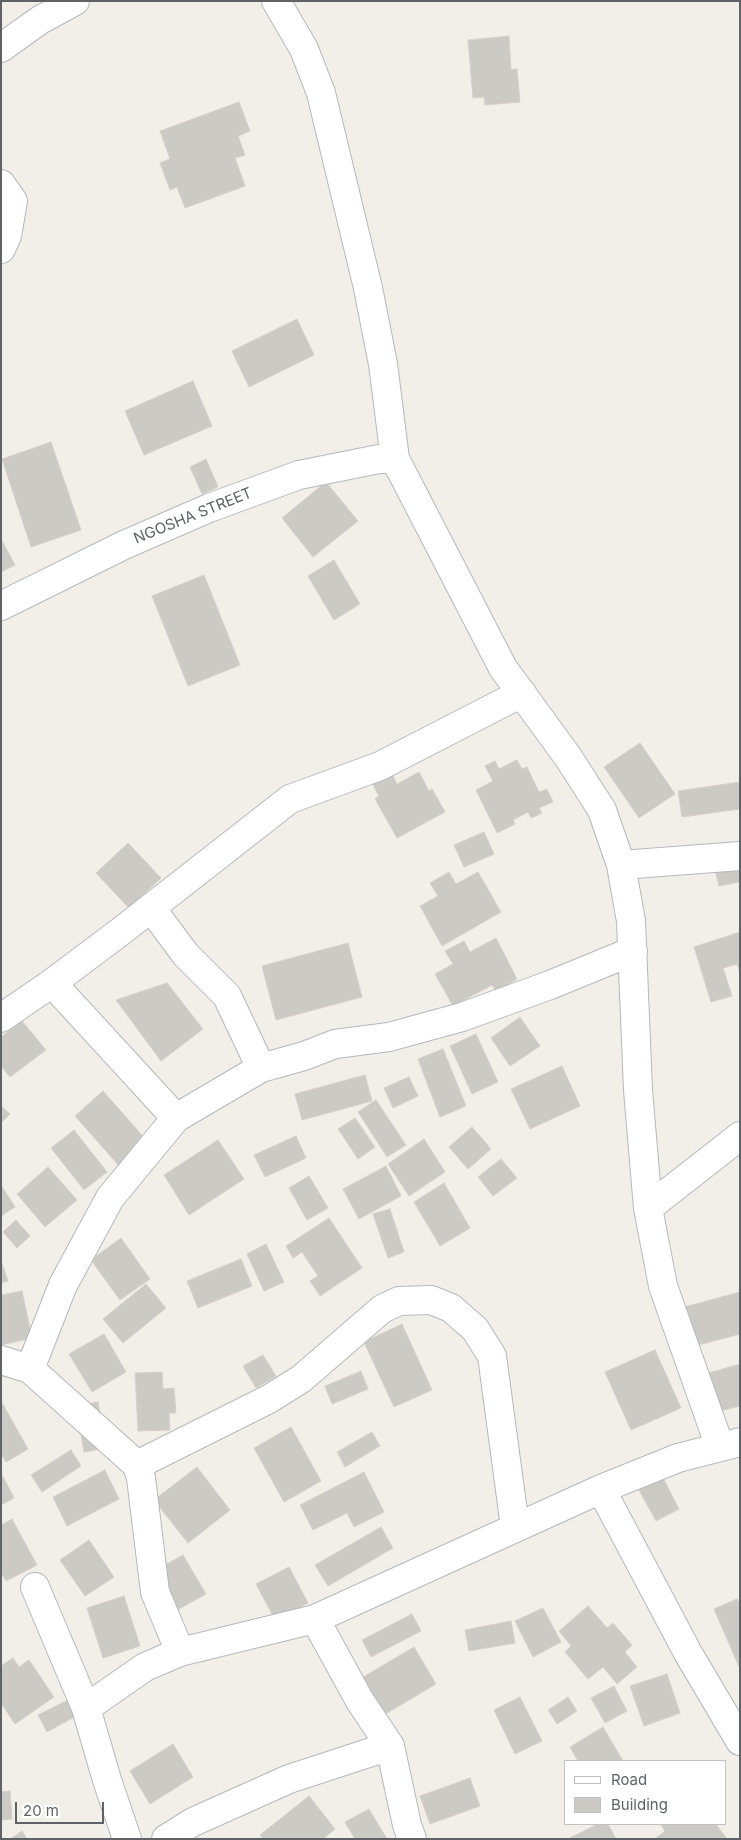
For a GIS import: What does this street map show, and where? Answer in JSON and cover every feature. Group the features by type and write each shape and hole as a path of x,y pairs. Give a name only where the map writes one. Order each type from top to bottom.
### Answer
{"street":[{"path":"1,48 40,20 75,1"},
{"path":"86,1708 145,1667 180,1652 315,1619 602,1489 678,1458 730,1445 663,1286 648,1208 638,1090 632,921 621,865 602,810 568,757 503,668 395,459 383,364 372,307 321,93 304,49 276,1"},
{"path":"1,184 13,201 7,236 1,250"},
{"name":"NGOSHA STREET","path":"1,606 124,545 227,501 299,475 379,459 395,459"},
{"path":"1,1018 151,908 290,799 380,766 522,693"},
{"path":"621,865 740,856"},
{"path":"151,908 186,955 227,996 261,1068"},
{"path":"30,1369 63,1285 110,1198 176,1118 261,1068 304,1056 335,1044 388,1036 462,1017 550,985 633,951"},
{"path":"52,982 176,1118"},
{"path":"648,1208 740,1136"},
{"path":"137,1465 269,1398 301,1379 382,1309 399,1301 431,1300 451,1308 475,1329 492,1356 515,1527"},
{"path":"1,1360 30,1369 137,1465 155,1592 180,1652"},
{"path":"602,1489 688,1653 740,1741"},
{"path":"35,1587 86,1708 127,1839"},
{"path":"315,1619 360,1701 390,1746 406,1825 412,1839"},
{"path":"166,1839 193,1822 289,1779 390,1746"}],"building":[{"path":"509,36 511,70 517,69 520,102 485,105 484,97 473,98 468,40"},
{"path":"239,102 250,131 238,136 245,155 235,158 245,186 185,208 177,187 170,190 160,163 170,159 160,131"},
{"path":"297,319 314,355 249,387 232,351"},
{"path":"193,381 212,426 144,455 125,411"},
{"path":"51,442 81,530 31,547 2,459"},
{"path":"206,459 218,487 202,494 190,467"},
{"path":"326,482 358,521 313,557 282,518"},
{"path":"1,539 15,565 1,572"},
{"path":"334,560 360,604 334,620 308,576"},
{"path":"204,575 240,665 188,686 152,596"},
{"path":"640,743 675,794 639,818 604,767"},
{"path":"517,760 522,769 527,767 539,792 547,789 553,802 539,808 542,813 531,818 528,812 513,820 515,824 497,833 476,790 493,781 485,766 495,761 499,769"},
{"path":"391,772 397,784 419,772 429,791 432,789 445,812 397,838 375,799 379,796 372,783"},
{"path":"740,782 740,809 682,817 678,791"},
{"path":"484,832 494,854 464,867 454,845"},
{"path":"128,843 161,878 129,908 96,873"},
{"path":"740,861 740,882 719,886 714,866"},
{"path":"449,872 456,884 478,872 501,912 442,946 420,906 438,896 430,883"},
{"path":"740,932 740,973 737,964 723,968 732,996 711,1002 694,947"},
{"path":"496,938 517,979 496,991 492,985 453,1006 435,974 453,964 445,951 464,941 470,952"},
{"path":"348,943 362,997 276,1020 262,966"},
{"path":"167,983 203,1029 161,1061 116,1000"},
{"path":"520,1017 540,1046 510,1066 491,1038"},
{"path":"22,1021 46,1050 10,1077 1,1066 1,1037"},
{"path":"476,1034 498,1082 472,1094 450,1046"},
{"path":"443,1049 466,1106 440,1117 418,1059"},
{"path":"562,1066 580,1106 530,1129 511,1089"},
{"path":"365,1075 372,1101 302,1120 295,1094"},
{"path":"409,1077 418,1096 393,1108 384,1088"},
{"path":"103,1091 148,1142 120,1167 75,1116"},
{"path":"376,1100 406,1145 387,1157 358,1112"},
{"path":"1,1106 10,1114 1,1123"},
{"path":"355,1118 375,1147 358,1159 338,1129"},
{"path":"472,1127 491,1149 468,1169 449,1147"},
{"path":"74,1130 107,1172 84,1190 51,1148"},
{"path":"296,1136 306,1158 265,1177 254,1155"},
{"path":"424,1139 445,1172 409,1196 388,1164"},
{"path":"218,1140 244,1179 189,1215 164,1175"},
{"path":"501,1159 517,1178 493,1196 478,1177"},
{"path":"386,1166 401,1196 359,1219 343,1189"},
{"path":"48,1167 77,1200 45,1227 17,1194"},
{"path":"309,1176 328,1208 307,1220 289,1188"},
{"path":"444,1183 470,1228 440,1246 414,1202"},
{"path":"1,1185 15,1207 1,1216"},
{"path":"390,1209 404,1252 388,1258 373,1214"},
{"path":"329,1218 362,1268 320,1296 310,1281 318,1276 302,1252 293,1258 286,1246"},
{"path":"16,1220 30,1236 17,1248 3,1232"},
{"path":"121,1238 150,1279 120,1300 91,1260"},
{"path":"266,1244 284,1282 264,1291 247,1254"},
{"path":"241,1259 252,1286 198,1308 187,1281"},
{"path":"1,1261 8,1281 1,1283"},
{"path":"146,1284 166,1308 123,1343 103,1319"},
{"path":"22,1291 32,1338 1,1345 1,1295"},
{"path":"740,1292 740,1334 691,1347 681,1308"},
{"path":"402,1324 432,1390 394,1407 364,1342"},
{"path":"104,1334 126,1372 92,1392 69,1354"},
{"path":"655,1350 681,1408 631,1430 605,1372"},
{"path":"263,1355 276,1376 256,1388 243,1366"},
{"path":"740,1364 740,1406 708,1414 698,1376"},
{"path":"361,1371 368,1389 332,1404 325,1386"},
{"path":"162,1372 163,1389 174,1388 176,1413 169,1413 170,1430 138,1431 135,1373"},
{"path":"1,1401 28,1449 6,1462 1,1454"},
{"path":"98,1402 107,1448 84,1452 76,1406"},
{"path":"291,1427 321,1481 284,1502 254,1448"},
{"path":"372,1432 380,1446 345,1467 337,1452"},
{"path":"71,1450 81,1466 42,1492 31,1475"},
{"path":"197,1467 230,1510 188,1543 154,1500"},
{"path":"105,1470 119,1499 67,1526 53,1497"},
{"path":"364,1472 384,1512 354,1527 347,1513 313,1530 300,1505"},
{"path":"1,1473 14,1498 1,1505"},
{"path":"663,1478 679,1509 656,1521 639,1490"},
{"path":"12,1519 37,1565 6,1581 1,1573 1,1525"},
{"path":"381,1527 393,1548 328,1586 315,1565"},
{"path":"89,1540 114,1577 85,1596 60,1560"},
{"path":"183,1555 206,1594 177,1610 154,1571"},
{"path":"289,1567 308,1603 275,1620 256,1584"},
{"path":"124,1596 140,1646 103,1658 87,1608"},
{"path":"737,1599 740,1605 740,1669 714,1609"},
{"path":"588,1606 607,1628 613,1623 632,1645 625,1652 637,1667 617,1684 603,1667 588,1679 565,1652 571,1646 559,1631"},
{"path":"543,1608 561,1642 533,1657 515,1621"},
{"path":"412,1614 421,1631 371,1657 362,1640"},
{"path":"511,1621 515,1643 469,1651 465,1630"},
{"path":"414,1647 436,1684 382,1716 360,1679"},
{"path":"13,1658 19,1667 29,1660 54,1697 15,1724 1,1703 1,1666"},
{"path":"667,1674 680,1713 644,1726 630,1686"},
{"path":"614,1686 627,1711 605,1723 591,1698"},
{"path":"520,1697 542,1741 515,1754 494,1710"},
{"path":"568,1697 577,1711 557,1724 548,1710"},
{"path":"68,1700 76,1716 47,1732 38,1715"},
{"path":"603,1727 622,1760 577,1760 570,1747"},
{"path":"173,1744 193,1777 150,1804 130,1771"},
{"path":"470,1778 480,1806 430,1824 420,1796"},
{"path":"10,1791 12,1819 1,1820 1,1792"},
{"path":"309,1796 335,1829 323,1839 263,1839 260,1835"},
{"path":"369,1809 387,1839 355,1839 345,1822"},
{"path":"596,1825 609,1825 616,1839 568,1839"},
{"path":"661,1825 717,1825 727,1839 655,1839 665,1831"},
{"path":"22,1831 27,1839 10,1839"}]}
